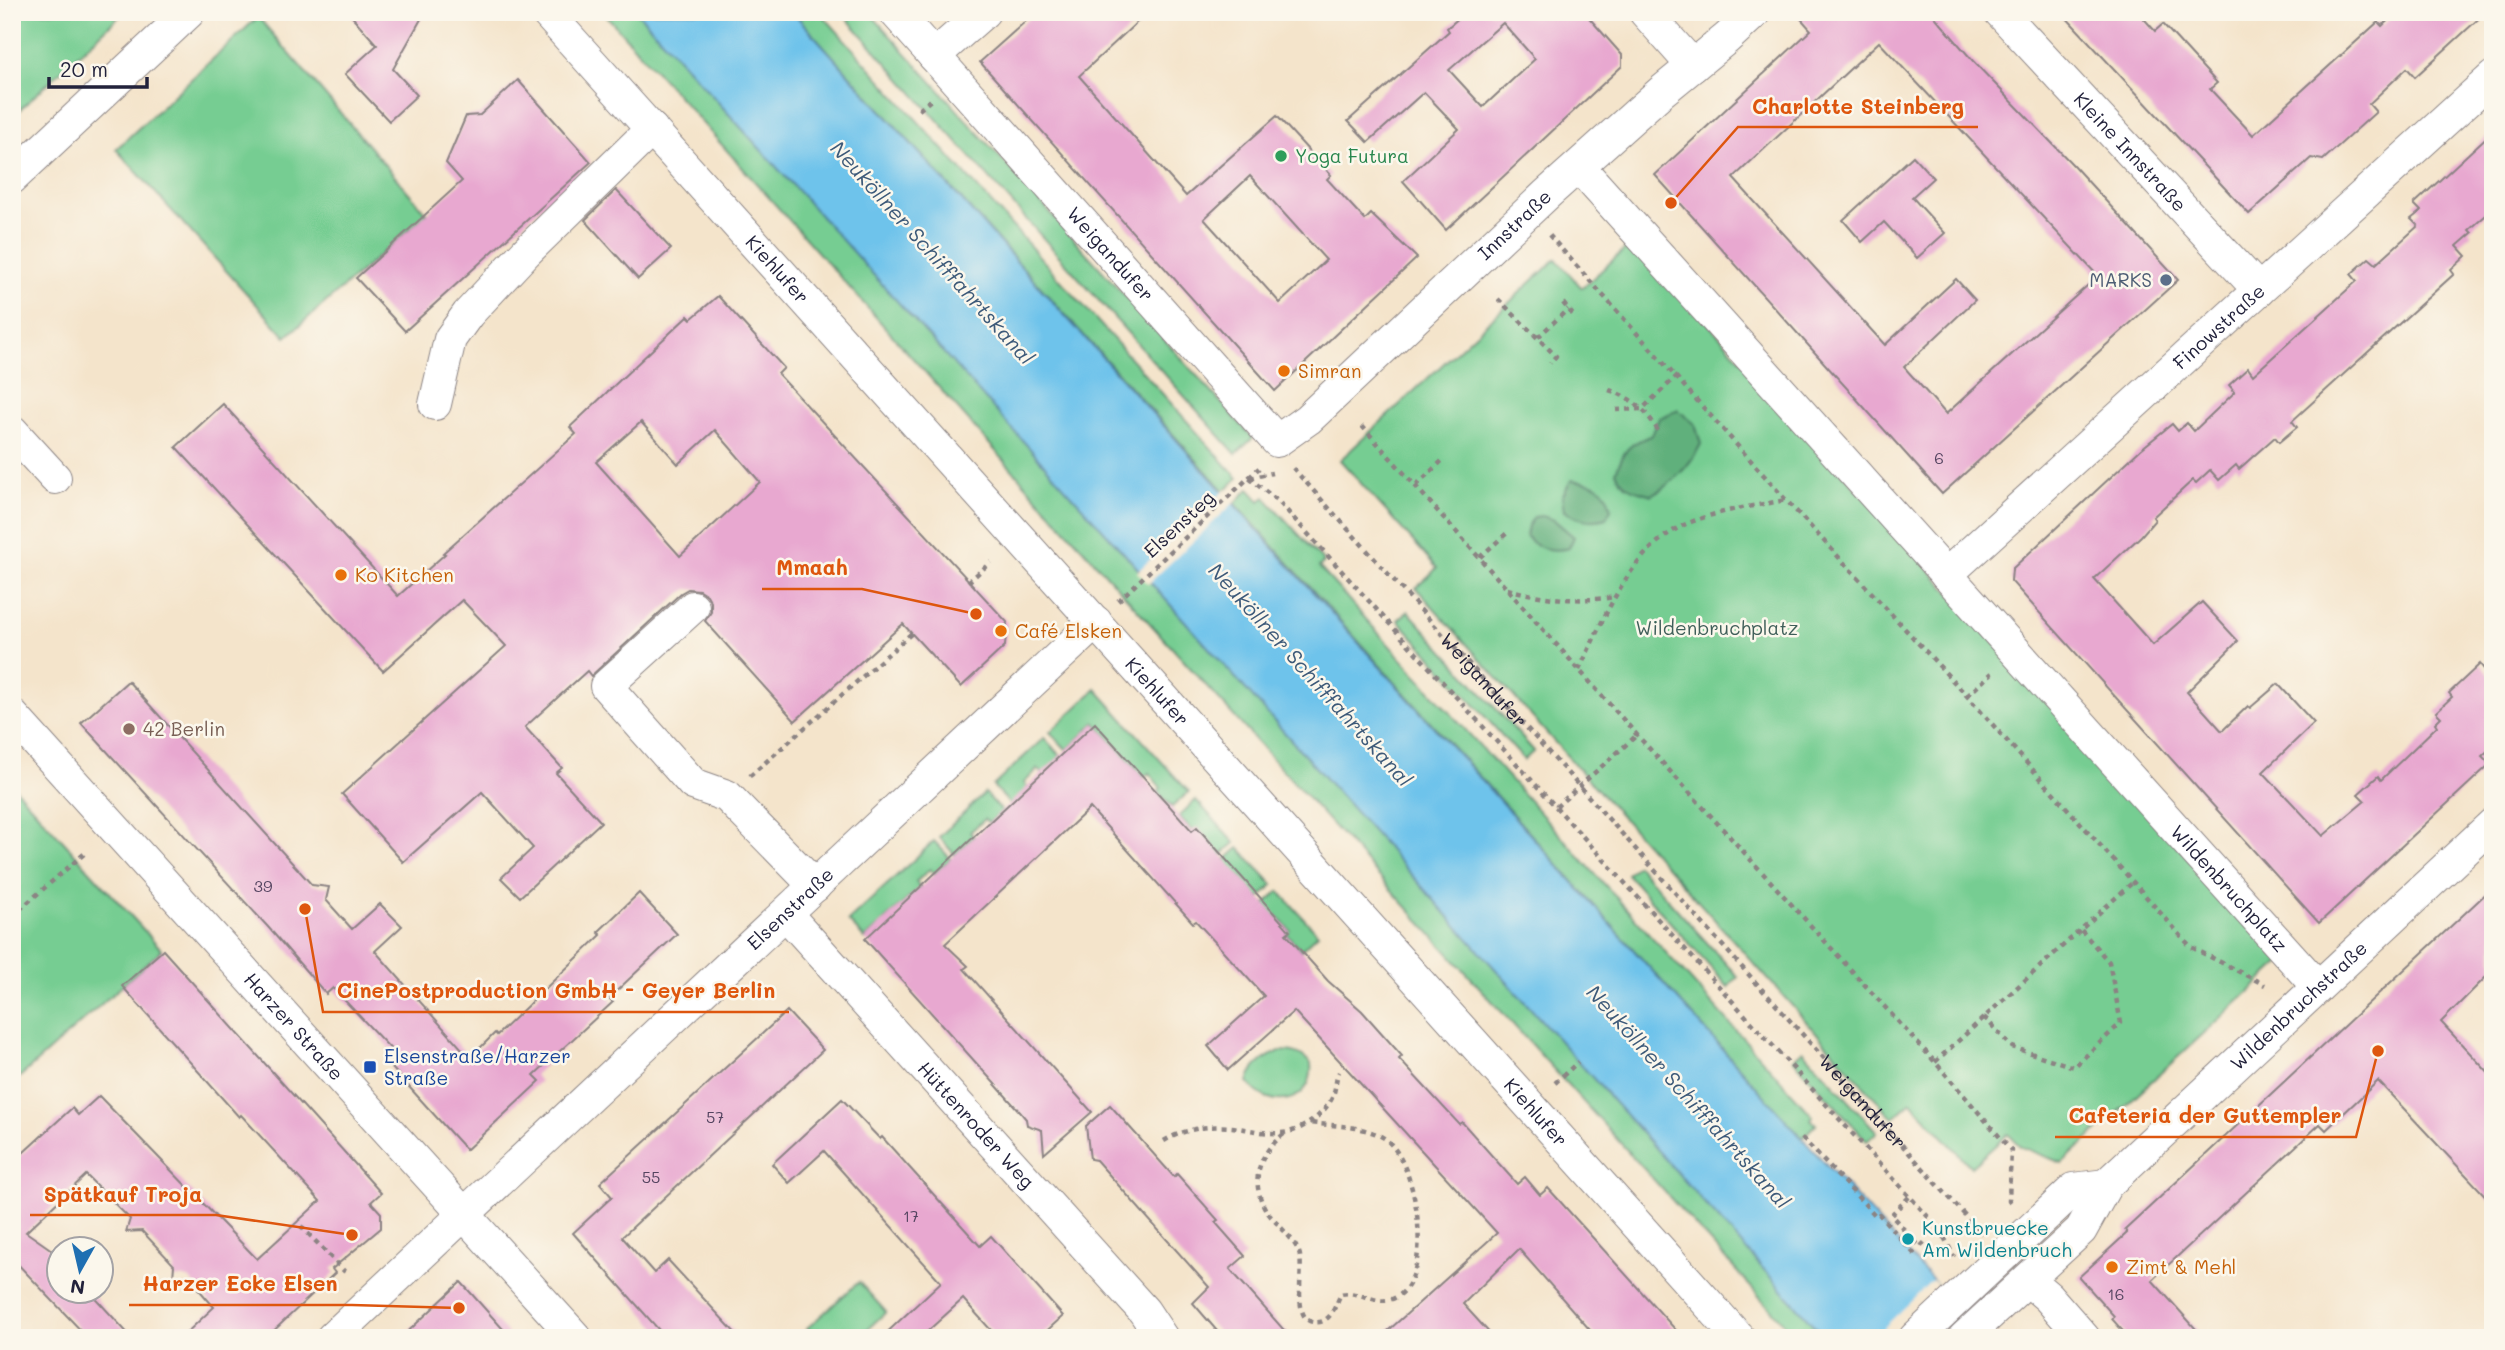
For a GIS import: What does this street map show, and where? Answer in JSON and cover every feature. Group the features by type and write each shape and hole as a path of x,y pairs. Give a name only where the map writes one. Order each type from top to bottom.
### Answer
{"street":[{"path":"12,178 189,12"},
{"name":"Kiehlufer","path":"546,12 1739,1338"},
{"name":"Weigandufer","path":"895,12 1277,441"},
{"path":"934,56 984,12"},
{"path":"1645,12 1693,66"},
{"name":"Innstraße","path":"1277,441 1308,419 1579,167 1755,12"},
{"name":"Kleine Innstraße","path":"2000,12 2259,289"},
{"name":"Finowstraße","path":"1946,575 2493,77"},
{"path":"435,404 450,339 468,314 526,252 652,129"},
{"name":"Wildenbruchplatz","path":"1579,167 2318,987"},
{"path":"12,431 55,478"},
{"path":"693,607 606,686 693,784 727,796 815,886"},
{"name":"Elsenstraße","path":"332,1338 1096,622"},
{"name":"Harzer Straße","path":"12,715 576,1338"},
{"name":"Wildenbruchstraße","path":"1970,1332 2081,1230 2106,1185 2490,831"},
{"name":"Hüttenroder Weg","path":"786,914 1144,1311 1162,1338"},
{"path":"1915,1338 2074,1189 2106,1185"},
{"path":"2028,1280 2048,1297 2084,1338"}],"path":[{"path":"1556,244 2191,947 2265,985"},
{"path":"1498,299 1556,356 1550,363"},
{"path":"1563,303 1573,314"},
{"path":"1538,337 1568,309"},
{"path":"1616,410 1642,410 1677,376"},
{"path":"1609,390 1626,396 1642,410 1654,423 1660,435"},
{"path":"1362,426 1637,735 1935,1062 2011,1150 2008,1200 2014,1207"},
{"name":"Weigandufer","path":"1277,441 1283,457 2003,1256"},
{"path":"1416,485 1444,459"},
{"path":"1249,478 1283,472"},
{"path":"1249,478 1279,502 1941,1231 1955,1260"},
{"name":"Elsensteg","path":"1129,592 1249,478"},
{"path":"1579,670 1616,597 1654,542 1691,522 1787,500"},
{"path":"1480,557 1507,533"},
{"path":"968,582 991,562"},
{"path":"1507,588 1536,597 1561,600 1587,601 1616,597"},
{"path":"727,796 912,633"},
{"path":"1967,696 1998,668"},
{"path":"1556,807 1637,735"},
{"path":"12,916 85,853"},
{"path":"1935,1062 2132,883"},
{"path":"1984,1017 2012,1048 2074,1066 2083,1058 2121,1023 2109,962 2081,930"},
{"path":"1555,1083 1578,1062"},
{"path":"1310,1123 1351,1128 1383,1138 1396,1151 1406,1168 1418,1225 1416,1270 1410,1286 1388,1301 1341,1294 1332,1313 1322,1321 1314,1323 1302,1312 1300,1255 1287,1232 1266,1210 1258,1186 1259,1163 1271,1144 1284,1134 1310,1123 1332,1098 1339,1072"},
{"path":"1164,1142 1197,1129 1231,1127 1284,1134"},
{"path":"1802,1138 1876,1216 1879,1214 1917,1257"},
{"path":"1909,1197 1891,1215 1920,1247 1925,1242"},
{"path":"301,1226 345,1272"},
{"path":"1901,1240 1908,1233"}],"green space":[{"path":"12,12 124,12 12,117"},
{"path":"603,12 637,12 1825,1338 1797,1338 1136,608"},
{"path":"793,12 820,12 1238,478 1224,491"},
{"path":"841,12 869,12 1253,438 1236,454"},
{"path":"258,17 427,214 286,337 116,149"},
{"name":"Wildenbruchplatz","path":"1634,241 2282,962 2062,1163 2021,1147 2008,1134 1971,1167 1911,1102 1893,1118 1416,588 1437,568 1340,460 1556,259 1582,288"},
{"path":"1678,410 1695,424 1701,444 1692,459 1674,479 1652,495 1627,486 1616,472 1625,453 1638,441 1652,435 1659,418"},
{"path":"1571,480 1598,486 1606,494 1611,509 1606,518 1585,519 1564,511 1562,497"},
{"path":"1249,489 1260,501 1265,497 1324,562 1319,567 1813,1116 1811,1119 1816,1124 1802,1138 1235,503"},
{"path":"1542,516 1554,520 1574,537 1569,548 1546,549 1530,541 1526,536 1528,526 1534,517"},
{"path":"1408,611 1534,751 1524,760 1398,620"},
{"path":"1096,689 1189,792 1172,807 1158,792 1161,788 1149,773 1144,777 1095,723 1067,750 1050,732"},
{"path":"1044,738 1061,756 1043,774 1038,769 1024,783 1028,788 1010,804 993,786"},
{"path":"12,785 162,950 12,1084"},
{"path":"985,793 1002,811 989,823 985,819 970,832 974,837 955,855 939,837"},
{"path":"1196,800 1235,843 1218,858 1210,842 1197,828 1193,831 1179,816"},
{"path":"934,841 951,859 935,874 930,869 916,882 920,888 865,939 848,921"},
{"path":"1239,848 1273,885 1256,901 1242,879 1222,863"},
{"path":"1637,865 1738,977 1728,987 1627,874"},
{"path":"1279,891 1318,934 1301,950 1286,933 1290,930 1277,916 1273,919 1262,907"},
{"path":"1803,1050 1877,1132 1867,1141 1793,1059"},
{"path":"1280,1051 1297,1053 1311,1064 1306,1088 1298,1095 1278,1100 1257,1091 1248,1082 1260,1063"},
{"path":"859,1282 886,1312 858,1338 815,1338 807,1328"}],"water":[{"name":"Neuköllner Schifffahrtskanal","path":"637,12 793,12 1802,1138 1986,1338 1825,1338"}],"pier":[{"path":"1226,489 1237,500 1148,584 1137,572"},
{"path":"1933,1280 1986,1338 1873,1338"}],"building":[{"path":"348,12 425,12 393,69 417,95 389,121 345,74 377,45"},
{"path":"1036,12 1148,12 1079,76 1186,196 1277,116 1331,175 1327,179 1365,220 1371,214 1417,258 1275,391 980,62","holes":["1250,176 1326,260 1280,303 1204,219"]},
{"path":"1466,12 1584,12 1622,55 1622,66 1446,230 1403,181 1459,129 1424,92 1368,142 1348,121 1449,31 1447,28","holes":["1503,23 1535,59 1483,107 1449,70"]},
{"path":"1795,12 1931,12 1973,61 2178,280 1942,494 1655,175 1811,30","holes":["1879,42 2098,276 1946,414 1904,367 1975,300 1956,279 1885,345 1733,178"]},
{"path":"2061,12 2138,12 2155,31 2163,24 2217,83 2210,89 2253,135 2378,22 2382,26 2397,12 2486,12 2415,77 2407,68 2369,104 2376,112 2323,160 2311,158 2249,214"},
{"path":"518,80 591,162 405,331 356,278 462,181 446,163 466,116 480,115"},
{"path":"2493,131 2493,209 2469,230 2472,233 2457,246 2466,256 2451,270 2454,274 2292,421 2297,427 2279,442 2275,437 2239,469 2236,465 2219,480 2210,470 2196,483 2193,480 2153,517 2155,520 2141,536 2094,579 2153,645 2202,602 2238,641 2187,692 2222,731 2248,706 2250,708 2278,684 2314,723 2263,772 2323,836 2365,801 2358,794 2378,776 2381,780 2437,726 2435,723 2441,717 2436,712 2452,697 2449,693 2480,664 2493,680 2493,746 2482,756 2490,764 2319,923 2011,581 2012,569 2141,449 2172,424 2178,431 2187,423 2194,431 2235,392 2229,385 2248,368 2253,375 2357,281 2351,274 2369,258 2376,264 2418,226 2411,219 2421,211 2414,204"},
{"path":"1913,156 1933,178 1912,197 1945,233 1917,258 1884,222 1862,242 1843,220"},
{"path":"616,190 671,249 638,279 585,220"},
{"path":"718,296 784,368 778,374 1007,622 1005,646 961,687 903,624 795,721 705,621 711,612 711,602 707,595 699,590 688,589 591,676 587,671 525,727 562,768 556,773 601,822 520,897 501,878 533,848 482,792 403,862 342,794 506,646 462,600 383,671 176,447 223,404 398,596 576,434 570,427 688,316 691,319","holes":["641,422 678,464 715,430 760,482 680,556 596,462"]},
{"path":"128,681 312,885 329,887 326,900 352,929 380,904 402,926 375,951 470,1058 601,935 598,932 639,893 677,934 609,998 613,1002 534,1075 540,1081 466,1150 392,1068 401,1060 333,988 326,994 81,723"},
{"path":"1095,723 1192,831 1197,827 1290,931 1286,934 1328,981 1362,1011 1402,1056 1399,1059 1459,1124 1462,1122 1517,1184 1525,1177 1540,1195 1548,1188 1683,1338 1597,1338 1519,1249 1463,1304 1494,1338 1380,1338 1497,1233 1294,1011 1228,1070 1208,1046 1264,996 1196,921 1193,923 1090,808 945,944 968,966 964,969 1092,1112 1044,1154 1042,1130 1027,1125 1021,1113 865,939"},
{"path":"2493,887 2493,970 2441,1022 2493,1078 2493,1204 2378,1081 2326,1130 2320,1124 2152,1280 2204,1338 2129,1338 2112,1319 2114,1316 2079,1277 2127,1233 2125,1230"},
{"path":"163,950 381,1193 371,1202 381,1213 381,1228 332,1269 335,1273 266,1338 181,1338 214,1307 189,1278 173,1278 174,1265 142,1231 126,1232 130,1219 86,1175 26,1232 46,1246 46,1294 12,1258 12,1163 72,1108 78,1115 99,1096 257,1259 320,1201 241,1115 239,1117 122,986"},
{"path":"787,1011 823,1050 622,1237 654,1273 668,1260 740,1338 666,1338 573,1233 612,1197 600,1183"},
{"path":"842,1099 880,1139 882,1137 980,1246 991,1236 1063,1316 1039,1338 998,1338 963,1299 920,1338 881,1338 941,1282 824,1151 789,1183 772,1164"},
{"path":"1110,1105 1174,1177 1177,1174 1218,1220 1215,1222 1245,1256 1230,1269 1291,1338 1223,1338 1193,1303 1209,1287 1096,1160 1090,1159 1086,1126"},
{"path":"461,1282 511,1338 401,1338"},
{"path":"56,1304 101,1304 132,1338 88,1338"}],"place":[{"name":"Yoga Futura","path":"1281,156"},
{"name":"Charlotte Steinberg","path":"1671,203"},
{"name":"MARKS","path":"2166,280"},
{"name":"Simran","path":"1284,371"},
{"name":"Ko Kitchen","path":"341,575"},
{"name":"Mmaah","path":"976,614"},
{"name":"Café Elsken","path":"1001,631"},
{"name":"42 Berlin","path":"129,729"},
{"name":"CinePostproduction GmbH - Geyer Berlin","path":"305,909"},
{"name":"Cafeteria der Guttempler","path":"2378,1051"},
{"name":"Elsenstraße/Harzer Straße","path":"370,1067"},
{"name":"Spätkauf Troja","path":"352,1235"},
{"name":"Kunstbruecke Am Wildenbruch","path":"1908,1239"},
{"name":"Zimt & Mehl","path":"2112,1267"},
{"name":"Harzer Ecke Elsen","path":"459,1308"}]}
